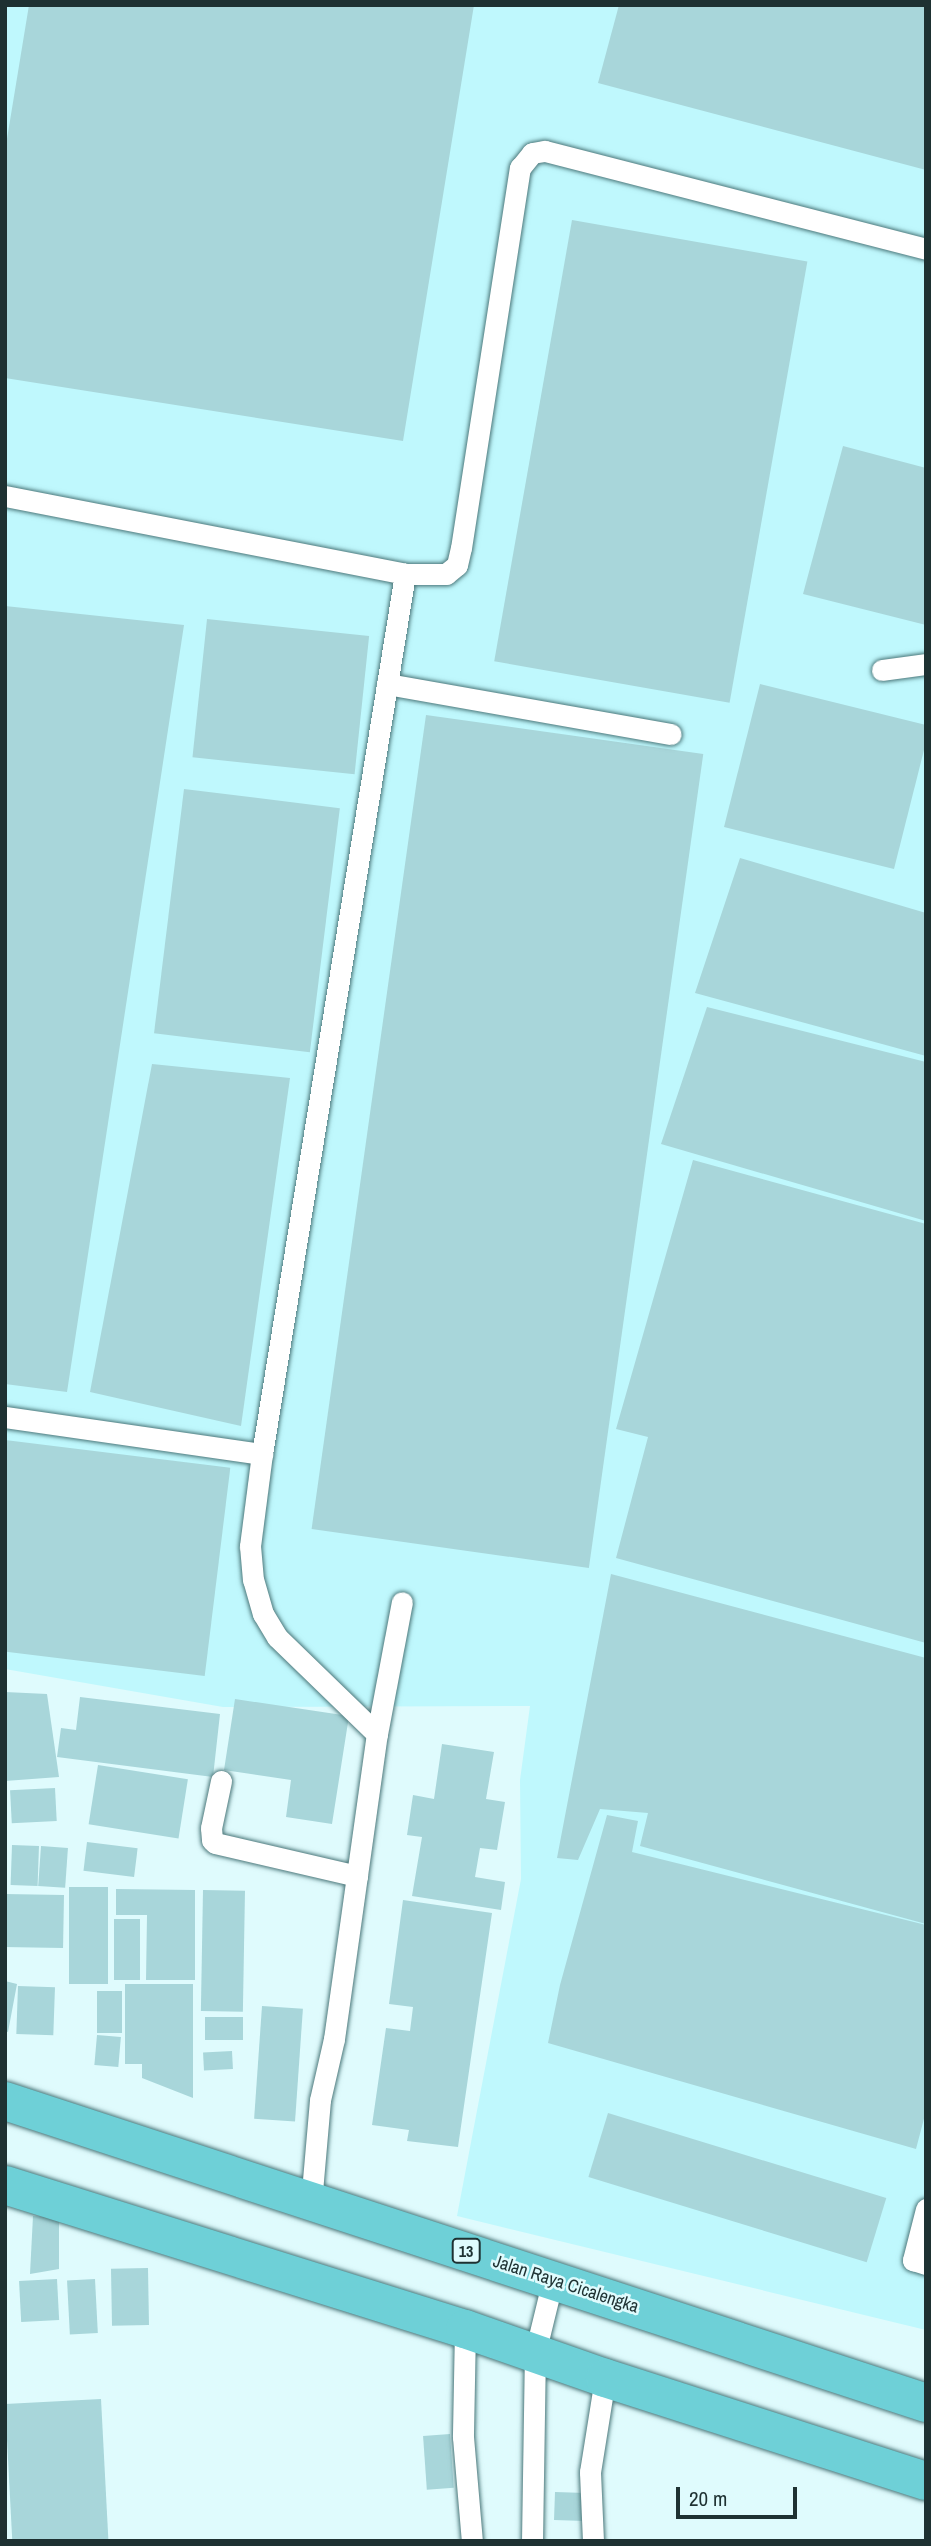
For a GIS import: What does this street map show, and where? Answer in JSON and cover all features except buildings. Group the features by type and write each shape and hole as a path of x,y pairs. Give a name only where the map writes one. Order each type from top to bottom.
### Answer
{"highway":[{"name":"Jalan Raya Cicalengka","path":"5,2101 311,2203 553,2278 926,2403"},
{"path":"5,2186 465,2329 605,2378 926,2481"}],"lane":[{"path":"5,496 405,574 446,574 457,565 520,168 532,153 545,151 926,249"},
{"path":"377,1734 277,1637 263,1614 253,1580 250,1546 262,1454 405,574"},
{"path":"882,670 926,664"},
{"path":"387,684 671,734"},
{"path":"5,1417 262,1454"},
{"path":"311,2203 320,2100 334,2039 377,1734 402,1602"},
{"path":"221,1781 211,1828 212,1840 215,1843 357,1876"},
{"path":"926,2210 913,2260 926,2264"},
{"path":"532,2541 535,2353 553,2278"},
{"path":"465,2329 463,2437 472,2541"},
{"path":"593,2541 590,2472 605,2378"}],"shaded area":[{"path":"5,5 926,5 926,2330 457,2216 521,1879 520,1780 530,1706 223,1707 5,1669"}]}
